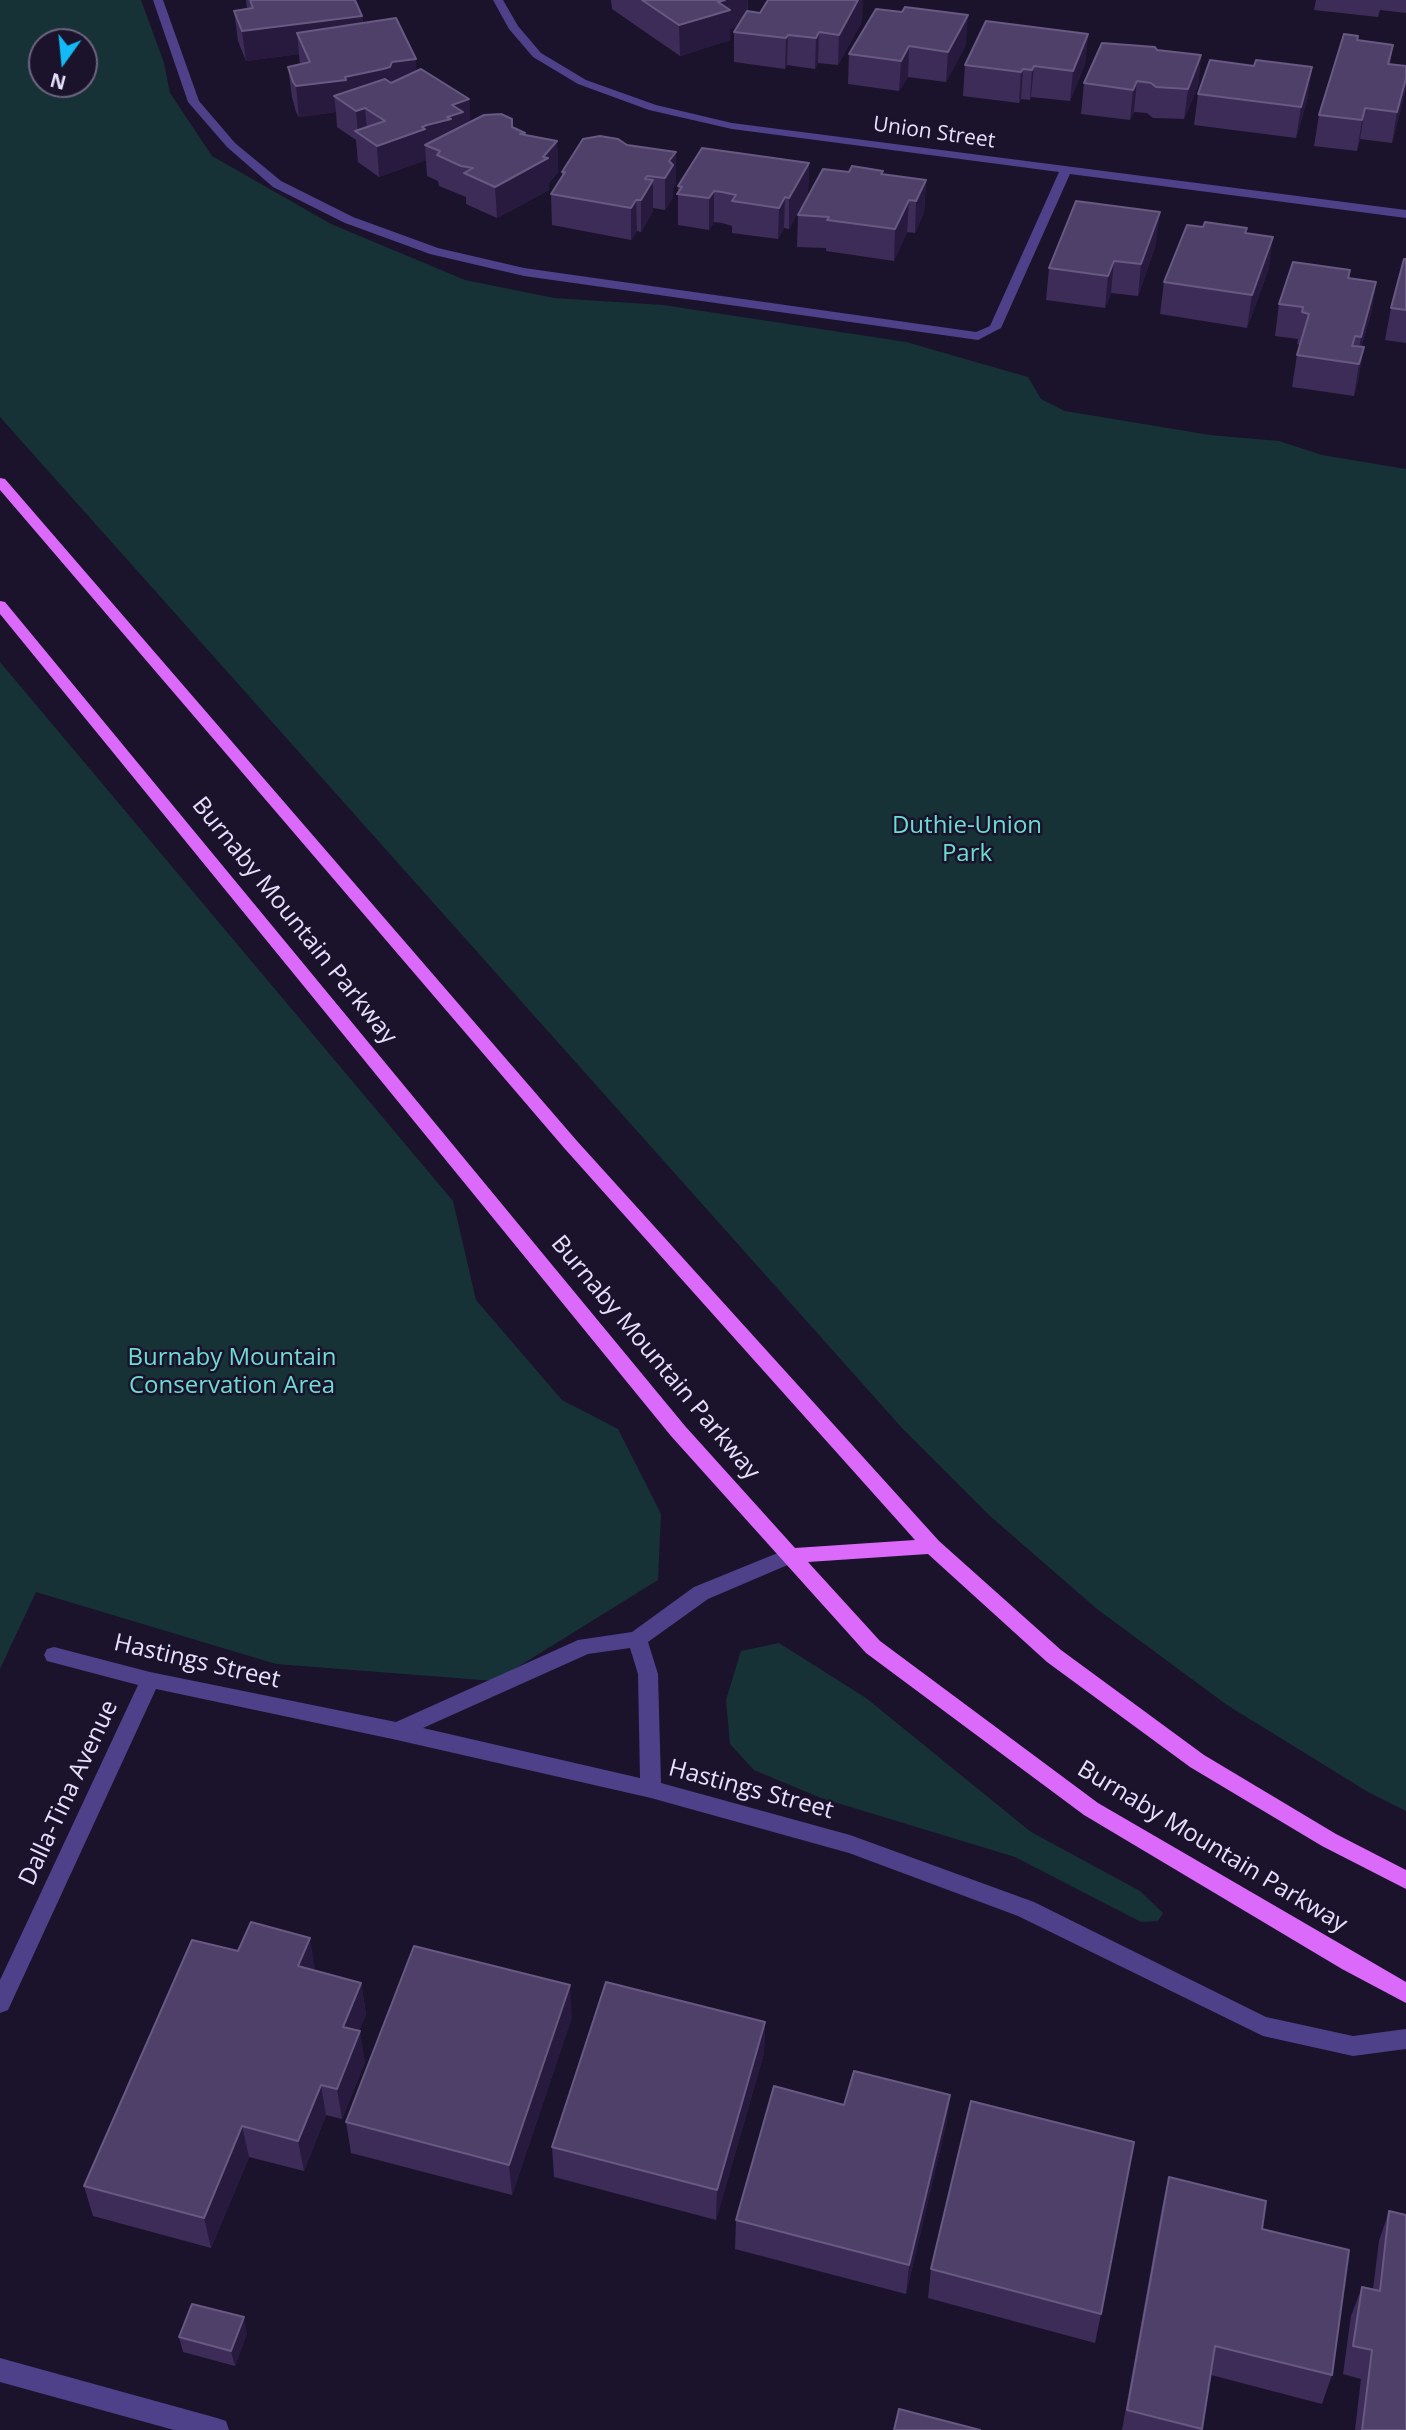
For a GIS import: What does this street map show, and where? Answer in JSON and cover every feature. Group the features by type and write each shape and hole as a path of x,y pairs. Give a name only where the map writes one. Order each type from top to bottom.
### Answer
{"main road":[{"path":"0,482 571,1145 932,1546 1054,1656 1197,1761 1329,1840 1406,1880"},
{"name":"Burnaby Mountain Parkway","path":"0,605 678,1431 873,1647 1091,1809 1406,1993"},
{"path":"790,1556 932,1546"}],"street":[{"path":"158,0 194,102 231,145 276,184 349,220 434,251 524,272 978,336 995,328 1066,170"},
{"name":"Union Street","path":"498,0 513,27 537,55 582,82 653,107 732,126 1406,214"},
{"path":"397,1731 585,1646 637,1639 701,1592 790,1556"},
{"path":"637,1639 648,1674 651,1789"},
{"name":"Hastings Street","path":"54,1655 150,1681 397,1731 651,1789 850,1844 1026,1909 1263,2026 1353,2046 1406,2039"},
{"name":"Dalla-Tina Avenue","path":"0,2003 150,1681"},
{"path":"0,2370 217,2430"}],"green space":[{"name":"Duthie-Union Park","path":"0,0 141,0 164,63 170,93 212,156 331,224 465,280 554,298 663,305 906,342 1028,377 1041,399 1065,411 1210,435 1279,441 1322,455 1406,469 1406,1811 1368,1792 1227,1705 1097,1609 990,1516 902,1428 0,417"},
{"name":"Burnaby Mountain Conservation Area","path":"0,662 453,1201 476,1300 562,1400 618,1429 661,1514 658,1580 495,1681 276,1664 36,1592 0,1669"},
{"path":"779,1643 866,1698 1031,1832 1140,1891 1163,1913 1158,1921 1141,1922 1015,1857 821,1798 754,1770 730,1744 726,1700 741,1651"}],"building":[{"path":"250,0 355,0 362,16 242,31 234,11 253,8"},
{"path":"642,0 725,0 718,2 730,10 679,25"},
{"path":"768,0 858,0 839,35 819,32 816,38 788,35 786,38 734,32 747,11 760,13"},
{"path":"905,7 968,15 948,52 909,46 901,61 849,54 876,9 902,12"},
{"path":"396,18 416,59 392,62 390,67 345,77 346,80 296,86 293,82 288,67 310,62 297,33"},
{"path":"986,21 1088,34 1073,71 1034,66 1032,70 1023,69 1021,72 965,65"},
{"path":"1344,34 1358,36 1357,40 1393,45 1388,64 1406,66 1406,78 1397,112 1365,108 1362,120 1319,115"},
{"path":"1102,43 1155,47 1157,50 1201,55 1188,89 1156,87 1151,83 1137,81 1133,90 1084,83"},
{"path":"1210,60 1254,66 1256,60 1312,67 1301,107 1198,94"},
{"path":"421,69 469,99 452,105 463,112 377,146 355,131 385,121 365,108 356,111 334,96 385,79 391,83"},
{"path":"501,114 512,119 512,127 525,133 520,134 557,141 543,157 548,158 495,187 464,173 473,168 461,166 437,155 440,151 425,145 484,115"},
{"path":"600,136 618,139 627,145 676,152 669,161 673,165 665,178 647,176 645,179 653,180 641,200 636,200 631,208 551,194 583,139"},
{"path":"702,148 809,163 789,198 785,197 779,208 732,201 736,195 722,192 714,191 709,198 677,194 682,187 678,186"},
{"path":"852,166 883,171 881,174 926,180 916,201 909,200 895,229 827,220 829,217 798,215 823,169 849,172"},
{"path":"1076,201 1160,212 1141,264 1114,261 1108,276 1049,268"},
{"path":"1205,222 1247,228 1245,233 1273,237 1252,295 1164,282 1187,225 1203,227"},
{"path":"1406,259 1406,310 1391,308"},
{"path":"1293,262 1350,270 1348,278 1376,282 1361,337 1355,336 1352,346 1364,347 1359,364 1297,355 1309,314 1302,312 1303,307 1279,304"},
{"path":"251,1922 310,1938 298,1966 361,1983 343,2027 360,2031 337,2089 321,2085 298,2141 242,2126 204,2218 84,2186 192,1940 238,1951"},
{"path":"414,1946 570,1985 509,2165 346,2122"},
{"path":"606,1982 765,2022 717,2190 552,2147"},
{"path":"854,2071 950,2095 909,2265 736,2220 774,2086 844,2105"},
{"path":"971,2101 1134,2142 1101,2314 931,2269"},
{"path":"1169,2177 1266,2201 1262,2229 1349,2250 1332,2375 1215,2346 1202,2429 1127,2410"},
{"path":"1389,2211 1406,2215 1406,2430 1362,2430 1372,2350 1353,2346 1362,2287 1380,2291"},
{"path":"192,2304 244,2317 231,2351 179,2337"},
{"path":"899,2409 980,2430 894,2430"}]}
